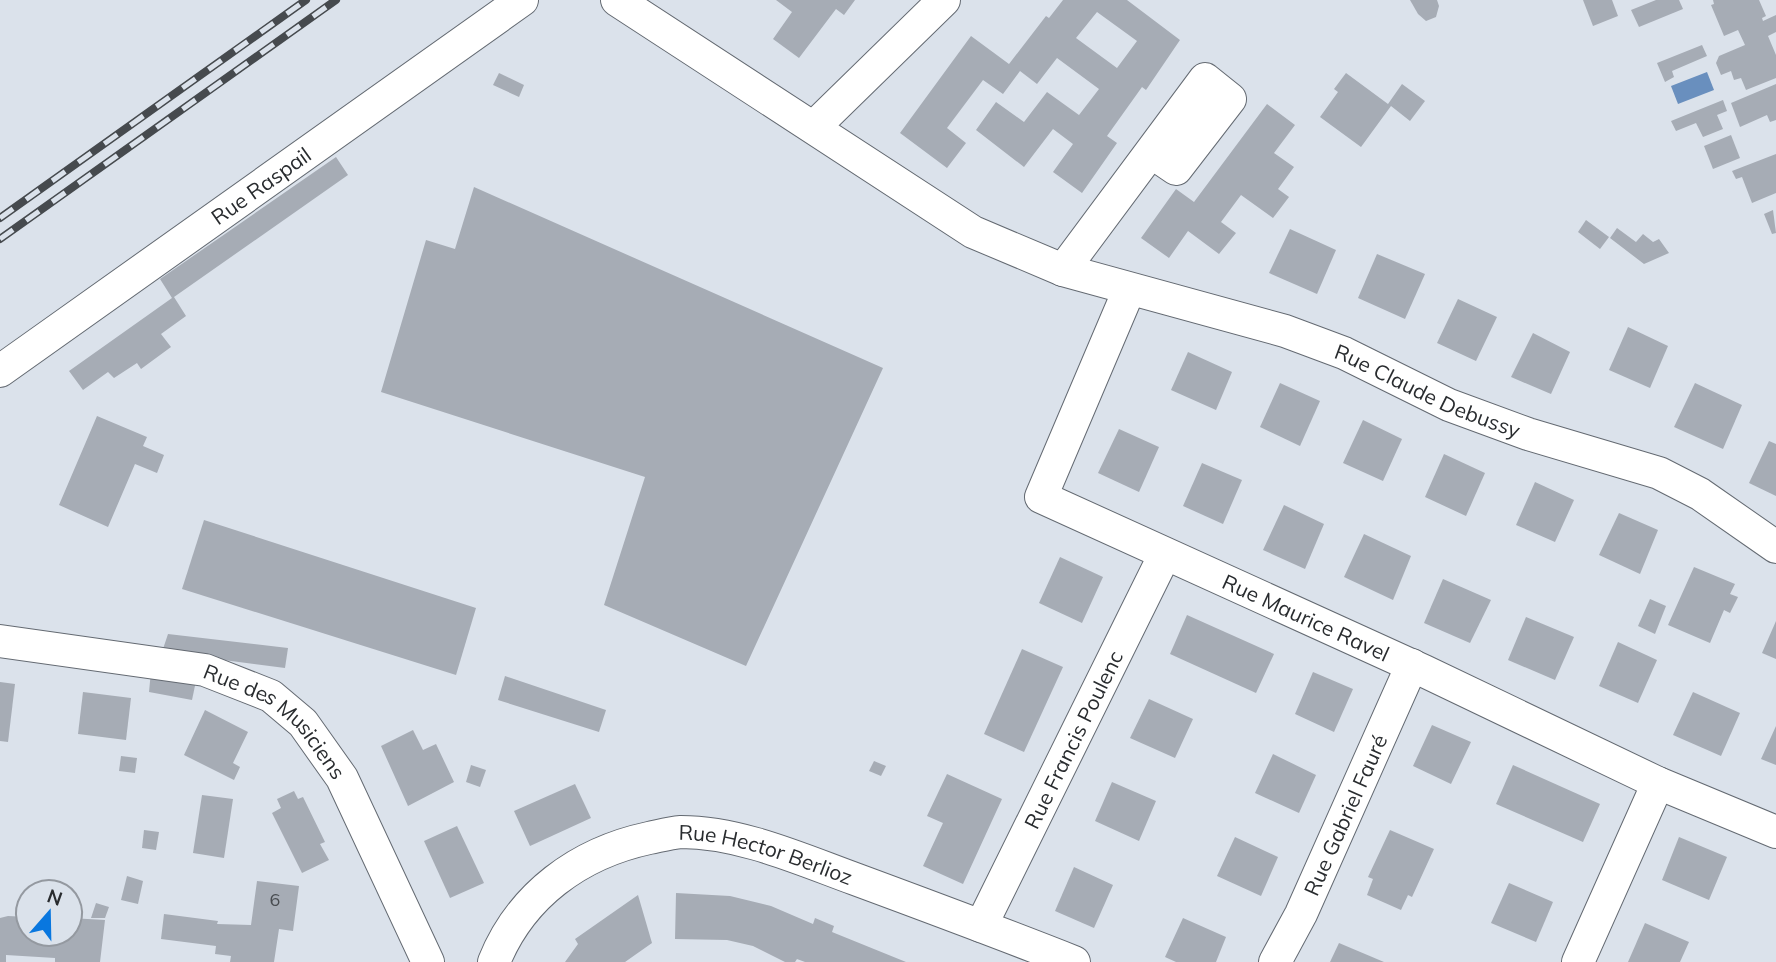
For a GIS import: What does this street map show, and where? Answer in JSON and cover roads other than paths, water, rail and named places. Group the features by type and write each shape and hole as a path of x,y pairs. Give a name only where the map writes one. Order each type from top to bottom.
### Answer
{"street":[{"name":"Rue Raspail","path":"0,371 522,0"},
{"name":"Rue Claude Debussy","path":"617,0 973,232 1063,270 1285,331 1356,358 1449,405 1528,434 1659,473 1700,494 1776,547"},
{"path":"814,127 944,0"},
{"path":"1063,270 1151,152"},
{"name":"Rue Maurice Ravel","path":"1129,290 1041,497 1412,666 1658,783 1776,832"},
{"name":"Rue Francis Poulenc","path":"981,926 1165,554"},
{"name":"Rue des Musiciens","path":"0,641 205,670 271,696 303,723 342,778 428,962"},
{"name":"Rue Gabriel Fauré","path":"1275,962 1301,914 1412,666"},
{"path":"1578,962 1658,783"},
{"name":"Rue Hector Berlioz","path":"494,962 513,923 548,885 584,860 630,842 678,832 726,836 802,860 1074,962"}],"water":[{"path":"1707,72 1714,90 1678,104 1671,86"}],"railway":[{"path":"0,218 306,0"},
{"path":"0,239 336,0"}]}
